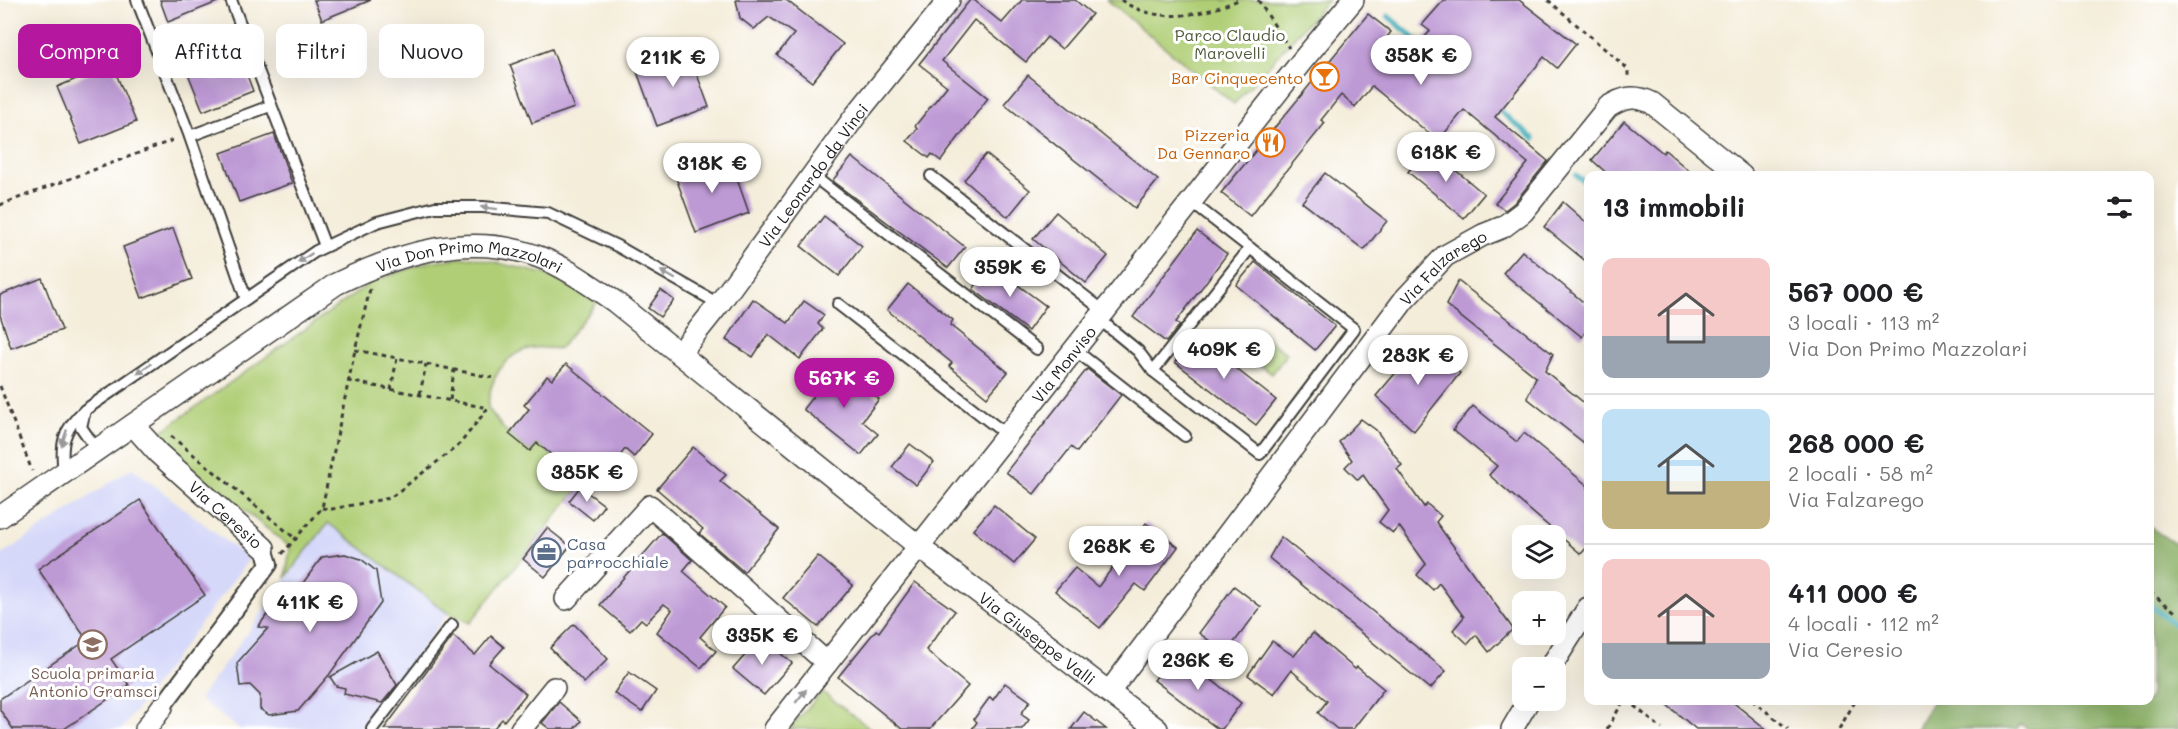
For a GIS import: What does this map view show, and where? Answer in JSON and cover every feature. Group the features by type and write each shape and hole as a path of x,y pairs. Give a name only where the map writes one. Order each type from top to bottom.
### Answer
{"street":[{"name":"Via Leonardo da Vinci","path":"680,353 719,304 873,94 950,0"},
{"name":"Via Monviso","path":"775,729 1353,0"},
{"path":"1628,98 1640,98 1658,106 1736,171"},
{"name":"Via Falzarego","path":"1109,692 1382,327 1426,275 1459,247 1514,220 1602,113 1628,98"},
{"name":"Via Don Primo Mazzolari","path":"0,517 336,284 379,263 440,247 499,246 539,257 593,287 680,353 919,547"},
{"name":"Via Ceresio","path":"134,425 159,453 266,556 146,729"},
{"path":"566,599 650,506 827,663"},
{"name":"Via Giuseppe Valli","path":"919,547 1157,729"},
{"path":"1557,657 1584,614"},
{"path":"521,729 554,688"},
{"path":"1512,729 1523,711"}],"lane":[{"path":"137,0 189,135 246,299"},
{"path":"231,0 325,246"},
{"path":"189,135 270,106"},
{"path":"812,175 1037,349"},
{"path":"931,176 1102,315 1138,351 1153,371 1260,454 1354,329 1191,202"},
{"path":"64,473 61,451 63,436 71,422 85,410 325,246 377,222 435,207 483,207 548,213 617,246 719,304"},
{"path":"1153,371 1250,248"},
{"path":"838,304 1007,435"},
{"path":"1075,350 1185,436"},
{"path":"85,410 81,427 97,450"},
{"path":"372,729 452,625"}],"path":[{"path":"1121,0 1130,6 1165,16 1180,16 1238,0"},
{"path":"1258,0 1290,49"},
{"path":"1548,0 1628,69 1628,98"},
{"path":"0,205 189,135"},
{"path":"266,556 297,540 322,508 354,350 371,288"},
{"path":"354,350 494,378"},
{"path":"391,390 397,358"},
{"path":"420,395 426,364"},
{"path":"450,400 454,370"},
{"path":"322,508 332,509 390,498 459,446 488,408 348,381"},
{"path":"0,386 38,490"},
{"path":"165,431 297,540"},
{"path":"2154,595 2178,614"},
{"path":"1607,729 1623,705"},
{"path":"1632,705 1662,729"},
{"path":"1758,705 1788,729"},
{"path":"1839,729 1853,705"}],"shaded area":[{"name":"Scuola primaria Antonio Gramsci","path":"132,468 249,559 122,729 0,729 0,556"},
{"path":"328,522 448,613 360,729 239,729 199,699"}],"green space":[{"name":"Parco Claudio Marovelli","path":"1107,0 1328,0 1234,104"},
{"path":"473,257 545,274 598,301 560,348 532,348 522,351 506,362 491,388 488,408 503,428 530,451 537,443 584,481 470,623 448,613 328,523 286,577 290,547 163,445 162,431 373,281 433,261"},
{"path":"1266,338 1287,354 1272,374 1251,358"},
{"path":"2154,530 2178,546 2178,729 2028,729 2020,724 2017,729 1916,729 1931,705 2154,705"},
{"path":"822,692 871,729 789,729"}],"building":[{"path":"160,0 220,0 220,1 168,22"},
{"path":"314,0 371,0 322,20"},
{"path":"736,0 786,0 843,44 812,82 777,55 794,34 769,17 754,29 740,18"},
{"path":"970,0 974,0 1002,23 1022,0 1075,0 1092,14 1062,49 1047,37 1026,62 974,20 942,61 988,98 941,161 932,154 929,158 907,141 917,129 915,126 947,86 919,64"},
{"path":"1444,0 1519,0 1576,44 1557,68 1544,57 1495,117 1548,161 1514,203 1505,210 1495,203 1528,163 1464,110 1438,141 1372,86 1355,107 1341,95 1321,120 1325,123 1250,216 1221,193 1368,14 1391,32 1381,45 1403,63 1430,31 1422,25"},
{"path":"552,49 574,108 532,123 510,65"},
{"path":"688,50 709,107 657,126 636,69"},
{"path":"1028,75 1158,180 1135,208 1004,104"},
{"path":"79,78 118,78 136,122 81,144 57,87"},
{"path":"190,78 248,78 253,91 203,111"},
{"path":"1624,121 1663,153 1665,150 1689,171 1604,171 1592,160"},
{"path":"274,134 292,183 239,202 221,153"},
{"path":"1428,147 1484,194 1464,218 1408,172"},
{"path":"986,154 1030,190 1008,217 964,180"},
{"path":"729,156 749,213 696,233 675,175"},
{"path":"852,157 965,247 948,268 832,181"},
{"path":"1325,173 1387,221 1364,250 1302,202"},
{"path":"1563,202 1584,220 1584,260 1544,227"},
{"path":"1056,212 1108,256 1086,283 1033,239"},
{"path":"824,216 862,246 839,276 801,246"},
{"path":"173,228 192,279 142,298 123,247"},
{"path":"1197,231 1227,254 1176,322 1180,325 1166,342 1133,317"},
{"path":"1522,251 1584,303 1584,334 1582,337 1503,273"},
{"path":"1255,262 1335,326 1315,350 1236,285"},
{"path":"991,265 1046,306 1028,331 973,289"},
{"path":"42,278 62,330 11,348 0,315 0,295"},
{"path":"1458,281 1553,354 1545,371 1584,403 1584,443 1527,398 1536,377 1446,305"},
{"path":"908,284 953,320 950,325 1008,372 987,397 949,366 952,363 887,310"},
{"path":"661,290 674,300 660,317 648,308"},
{"path":"753,299 788,323 804,301 824,315 818,324 823,329 800,359 768,334 753,357 726,340"},
{"path":"1192,334 1276,400 1256,425 1175,362 1181,354 1178,351"},
{"path":"1422,342 1460,373 1414,431 1376,396"},
{"path":"566,364 652,434 634,457 625,449 611,468 601,460 584,481 537,443 530,451 509,434 529,409 524,405 547,376 552,380"},
{"path":"837,365 879,399 862,421 878,434 861,455 803,409"},
{"path":"1087,369 1121,395 1077,452 1071,447 1034,494 1006,472"},
{"path":"1473,406 1517,442 1524,433 1584,483 1584,551 1581,554 1566,541 1566,525 1547,525 1489,475 1497,466 1453,430"},
{"path":"1361,419 1376,430 1402,465 1397,469 1424,507 1427,504 1441,516 1436,522 1512,628 1489,652 1476,635 1468,644 1453,630 1464,617 1439,583 1433,590 1417,575 1426,564 1399,526 1393,533 1379,522 1388,510 1363,475 1358,480 1345,467 1352,460 1339,442"},
{"path":"910,444 934,462 916,485 892,467"},
{"path":"693,447 726,475 720,481 779,529 744,572 699,533 703,529 657,489"},
{"path":"580,487 604,505 593,520 569,501"},
{"path":"140,500 205,595 111,659 129,685 64,729 13,729 0,710 0,699 87,640 38,569"},
{"path":"994,505 1035,539 1014,564 973,530"},
{"path":"1146,523 1178,547 1145,591 1136,584 1100,628 1055,591 1075,568 1098,587"},
{"name":"Casa parrocchiale","path":"547,528 570,546 545,577 523,559"},
{"path":"662,533 692,560 683,571 725,607 700,637 716,651 701,668 657,632 672,610 664,604 646,623 641,619 630,631 600,605"},
{"path":"1281,537 1446,671 1430,689 1269,558"},
{"path":"345,554 361,559 376,571 381,603 329,675 298,711 269,715 260,709 260,695 250,685 240,686 237,663 268,628 258,627 289,585 292,598 322,557"},
{"path":"818,556 853,585 818,627 783,598"},
{"path":"915,582 955,611 926,650 968,686 930,729 902,729 838,677 876,630 879,632"},
{"path":"1234,586 1261,607 1226,653 1199,633"},
{"path":"574,624 608,659 584,683 550,648"},
{"path":"1313,633 1355,669 1357,667 1384,689 1353,729 1337,729 1318,713 1327,701 1291,670 1274,694 1248,675 1272,641 1294,656"},
{"path":"453,636 475,655 491,636 504,647 489,664 526,694 504,721 502,719 493,729 384,729"},
{"path":"761,637 792,663 764,695 733,669"},
{"path":"377,651 397,685 382,703 344,694 345,688 336,686 330,677"},
{"path":"1176,652 1241,703 1222,729 1218,729 1154,680"},
{"path":"629,672 656,691 642,712 614,693"},
{"path":"1005,683 1030,701 1021,714 1029,720 1022,729 972,729 977,722 974,719 990,697 993,700"},
{"path":"559,702 581,721 574,729 550,729 542,723"},
{"path":"1667,705 1736,705 1766,729 1696,729"},
{"path":"1084,712 1106,729 1071,729"}],"waterway":[{"path":"1388,16 1425,47"},
{"path":"1496,108 1534,139"},
{"path":"1576,175 1584,182"},
{"path":"2154,608 2178,627"}],"place":[{"name":"Bar Cinquecento","path":"1324,77"},
{"name":"Pizzeria Da Gennaro","path":"1271,143"},
{"name":"Casa parrocchiale","path":"546,552"},
{"name":"Scuola primaria Antonio Gramsci","path":"93,644"}]}
